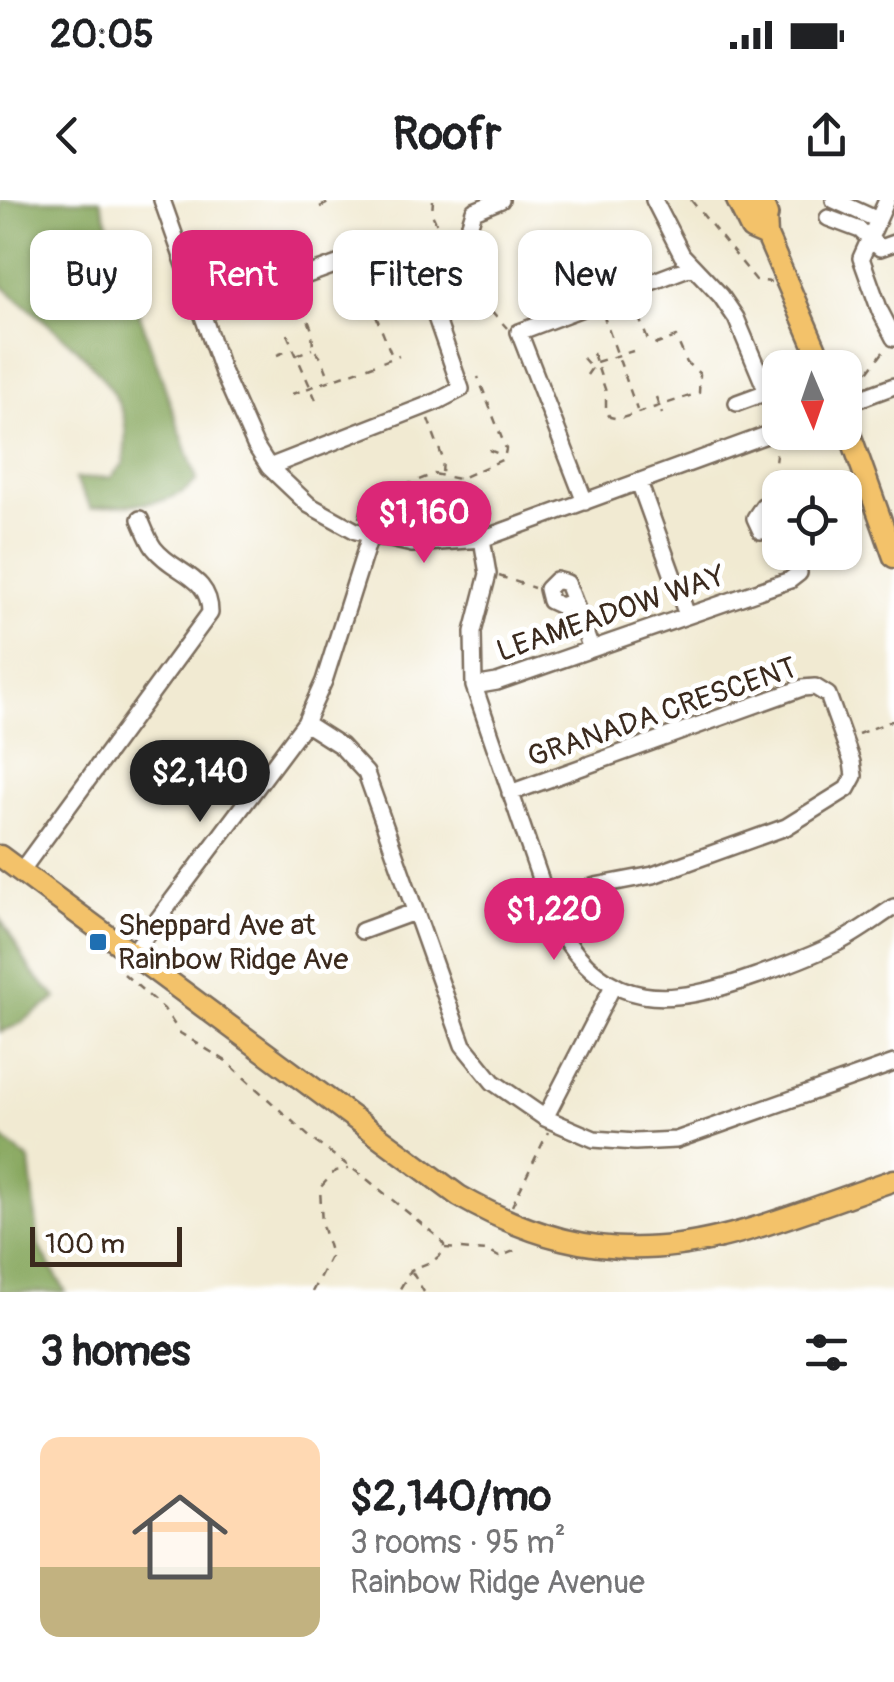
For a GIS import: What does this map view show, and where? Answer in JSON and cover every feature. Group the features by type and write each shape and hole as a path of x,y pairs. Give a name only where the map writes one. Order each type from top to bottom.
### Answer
{"main road":[{"path":"737,200 751,229 763,213"},
{"path":"763,213 816,350"},
{"path":"856,450 894,557"},
{"path":"0,856 460,1196 505,1222 552,1241 581,1248 659,1253 723,1241 894,1180"}],"street":[{"path":"162,200 173,230"},
{"path":"469,230 475,210 502,200"},
{"path":"654,200 691,267 728,304 760,372 767,392 738,403"},
{"path":"834,200 854,204 878,220"},
{"path":"887,200 860,258 894,338"},
{"path":"828,218 860,230 880,248 894,243"},
{"path":"585,502 519,332 691,267"},
{"path":"205,320 242,420 269,468 309,506 335,522 398,542 448,544 482,539 762,437"},
{"path":"269,468 461,388 437,320"},
{"path":"862,398 894,386"},
{"path":"639,482 687,615"},
{"path":"762,509 756,523 762,531"},
{"path":"20,871 210,613 210,598 202,587 154,548 140,519"},
{"path":"132,954 305,723 324,681 370,536"},
{"path":"482,539 488,574 473,632 474,686 547,901 570,948 589,968 613,986 658,998 687,998 838,943 894,907"},
{"name":"LEAMEADOW WAY","path":"474,686 498,682 797,577 799,570"},
{"path":"547,594 557,606 574,601 591,649"},
{"name":"GRANADA CRESCENT","path":"510,793 802,688 814,687 828,695 844,740 854,776 847,789 786,827 653,875 595,886 547,901"},
{"path":"305,723 341,746 366,774 463,1046 493,1082 549,1120 594,1139 676,1140 894,1063"},
{"path":"362,931 414,912"},
{"path":"549,1120 613,986"}],"path":[{"path":"320,207 335,200"},
{"path":"433,200 432,214 440,230"},
{"path":"692,200 756,280 788,285"},
{"path":"308,320 313,348 330,380"},
{"path":"378,320 393,358"},
{"path":"497,320 504,328 519,332"},
{"path":"605,320 638,412"},
{"path":"593,353 606,392 604,412 610,417 618,419 698,393 700,374 687,363 676,337 657,344 648,340 639,320"},
{"path":"287,334 316,400"},
{"path":"862,381 894,338"},
{"path":"678,342 686,339"},
{"path":"295,355 313,348"},
{"path":"277,355 292,349"},
{"path":"588,375 596,362 633,351"},
{"path":"292,394 398,356"},
{"path":"583,358 592,368"},
{"path":"358,518 364,500 386,499 434,474 459,479 504,457 506,449 478,376"},
{"path":"656,397 662,414"},
{"path":"422,407 443,459 442,475"},
{"path":"489,450 504,457"},
{"path":"397,493 403,508 398,542"},
{"path":"488,574 547,594"},
{"path":"844,740 894,720"},
{"path":"124,974 164,1009 180,1033 226,1060 314,1141 439,1238 444,1248"},
{"path":"505,1222 549,1120"},
{"path":"312,1292 331,1255 322,1225 320,1188 335,1171 350,1168"},
{"path":"444,1248 488,1250 499,1257 519,1250"},
{"path":"398,1292 411,1270 433,1260 444,1248"},
{"path":"411,1270 424,1292"}],"green space":[{"path":"0,200 100,200 110,230 30,230 30,309 2,286"},
{"path":"43,320 142,320 197,480 186,490 148,503 91,508 75,479 111,477 124,463 123,415 99,373"},
{"path":"0,918 33,974 57,998 16,1026 0,1032"},
{"path":"0,1136 30,1161 39,1247 66,1292 0,1292"}],"place":[{"name":"Sheppard Ave at Rainbow Ridge Ave","path":"98,942"}]}
